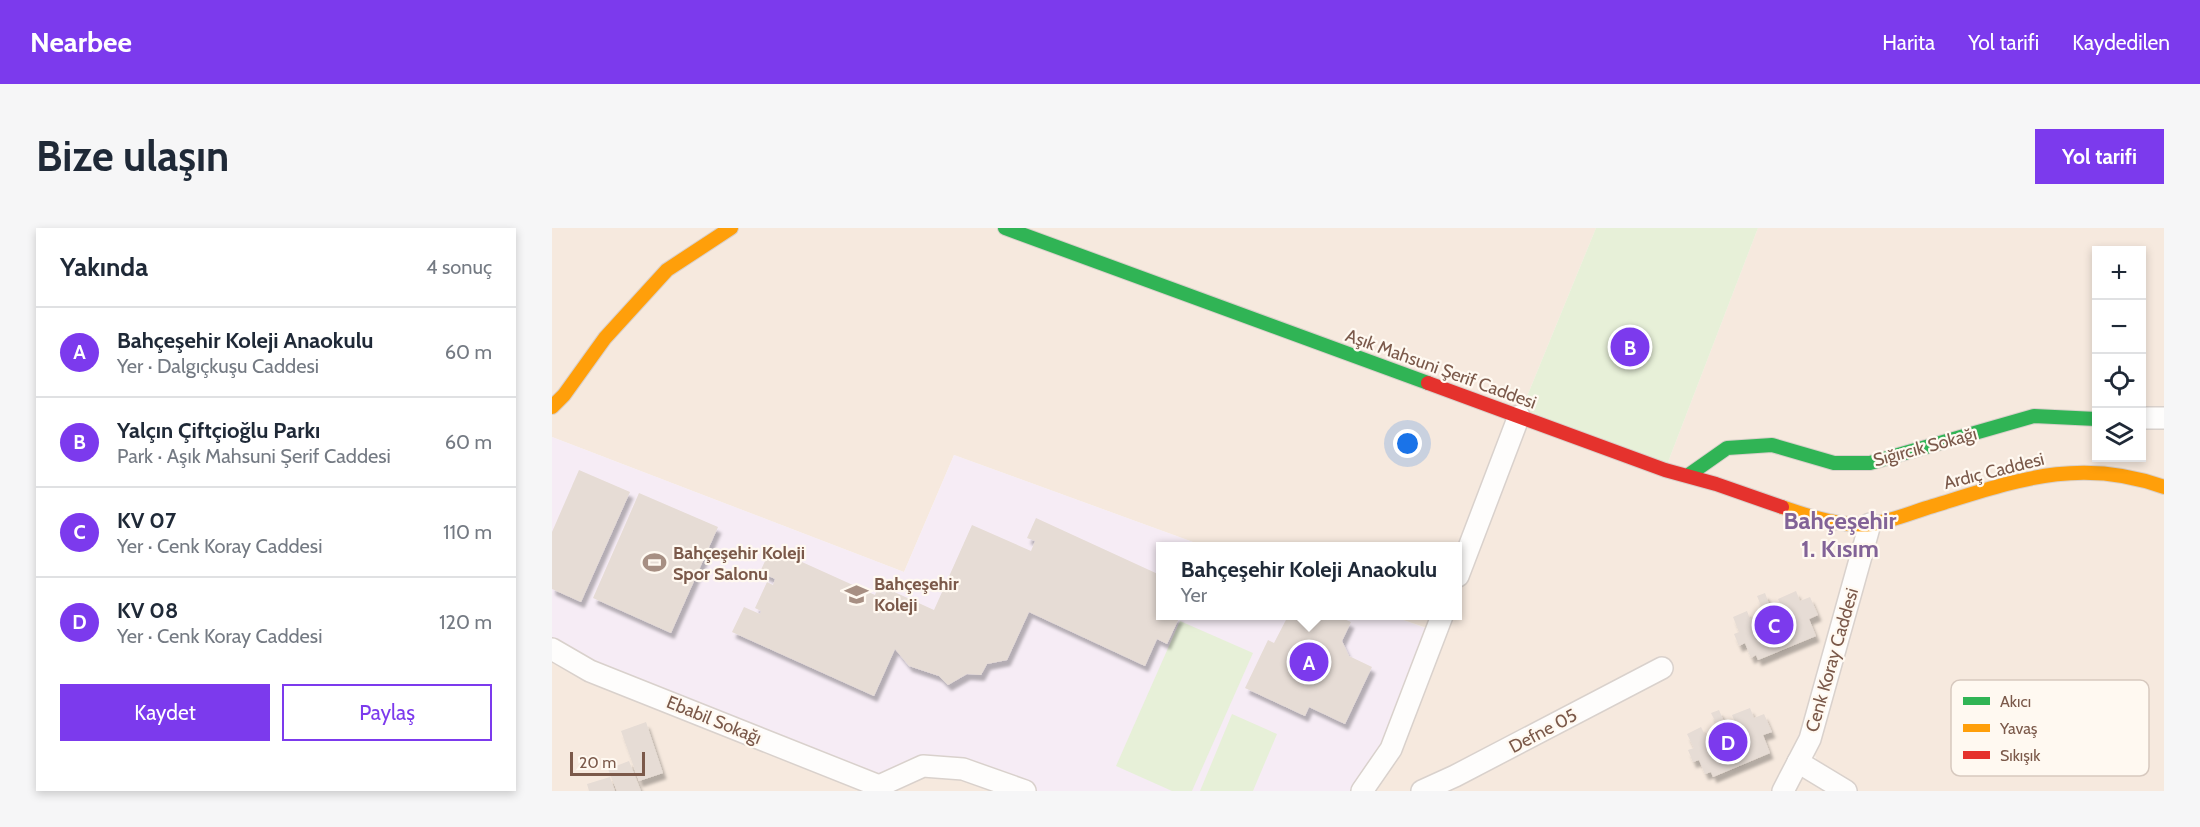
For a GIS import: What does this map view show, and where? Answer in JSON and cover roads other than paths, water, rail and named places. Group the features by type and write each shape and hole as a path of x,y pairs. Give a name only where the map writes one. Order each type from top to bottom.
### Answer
{"street":[{"path":"552,408 605,338 667,270 731,228"},
{"name":"Aşık Mahsuni Şerif Caddesi","path":"1005,228 1665,470 1690,474 1826,520 1870,524"},
{"path":"1462,566 1519,416"},
{"name":"Sığırcık Sokağı","path":"1690,474 1727,448 1772,445 1834,463 1870,463 2034,416 2092,419"},
{"path":"2146,418 2164,418"},
{"name":"Ardıç Caddesi","path":"1870,524 2033,476 2095,469 2161,484"},
{"name":"Cenk Koray Caddesi","path":"1783,791 1810,739 1870,524"},
{"path":"1362,791 1390,749 1440,620"},
{"name":"Ebabil Sokağı","path":"552,649 590,671 877,788"},
{"name":"Defne 05","path":"1422,791 1455,777 1662,668"},
{"path":"1798,762 1846,791"},
{"path":"877,788 923,766 963,769 1025,791"}],"place":[{"name":"Yalçın Çiftçioğlu Parkı","path":"1630,347"},
{"name":"Bahçeşehir Koleji Spor Salonu","path":"655,563"},
{"name":"Bahçeşehir Koleji","path":"856,594"},
{"name":"KV 07","path":"1774,625"},
{"name":"Bahçeşehir Koleji Anaokulu","path":"1309,662"},
{"name":"KV 08","path":"1728,742"}],"district":[{"name":"Bahçeşehir 1. Kısım","path":"1840,534"}]}
